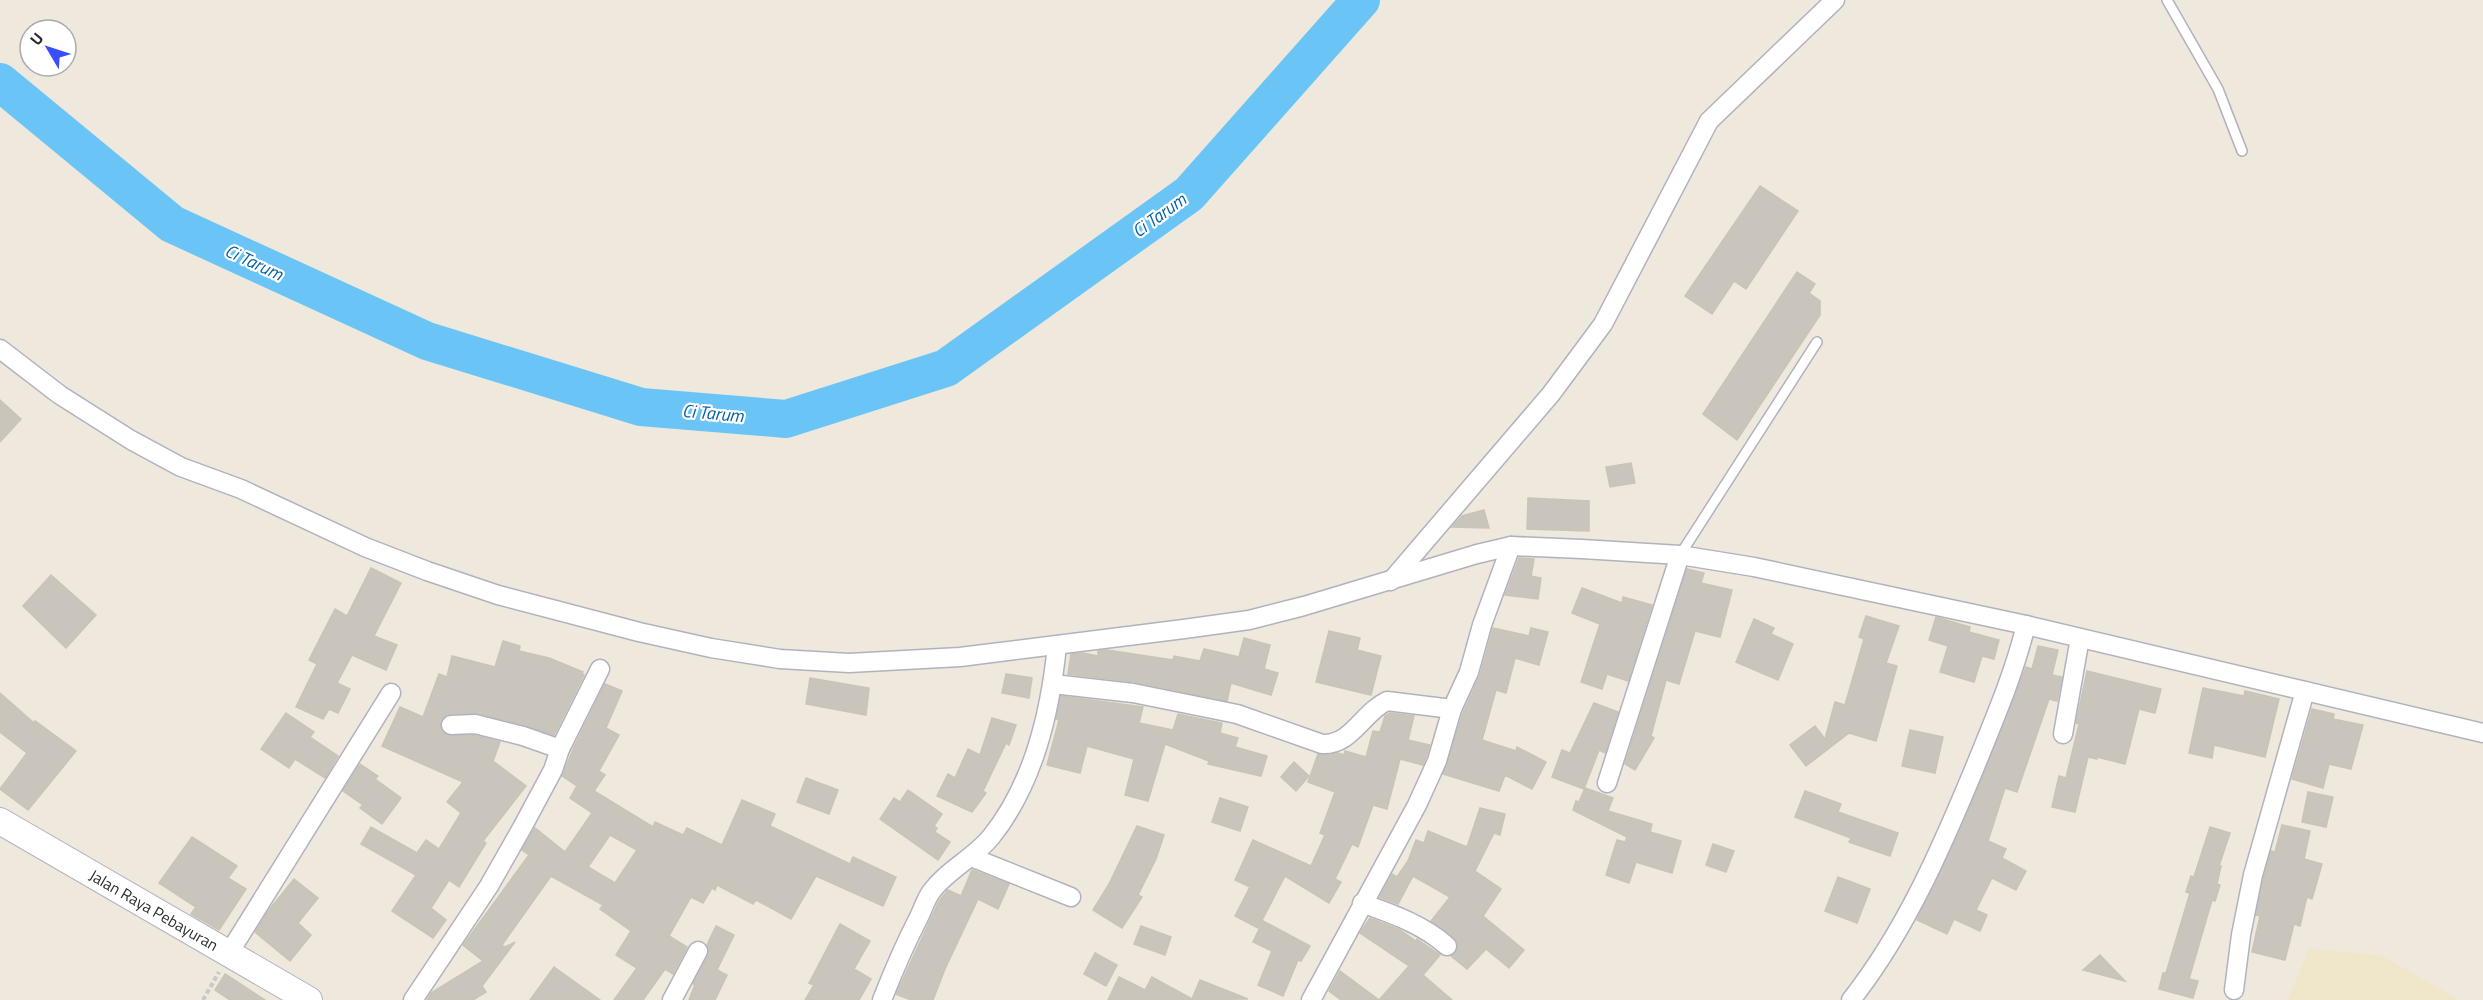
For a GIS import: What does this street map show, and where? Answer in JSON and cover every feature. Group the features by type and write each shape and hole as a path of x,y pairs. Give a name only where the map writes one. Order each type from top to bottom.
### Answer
{"main road":[{"name":"Jalan Raya Pebayuran","path":"0,821 309,1000"}],"street":[{"path":"1391,581 1551,394 1591,343 1604,324 1709,122 1835,0"},
{"path":"0,349 60,395 131,440 181,467 241,489 365,547 498,595 639,632 711,648 780,659 849,663 960,657 1249,620 1512,546 1680,555 1754,567 2025,625 2483,733"},
{"path":"1311,1000 1421,796 1437,761 1452,709 1469,672 1482,625 1512,546"},
{"path":"1607,783 1680,555"},
{"path":"1851,1000 1877,967 1897,934 1934,863 2003,697 2025,625"},
{"path":"2063,734 2080,638"},
{"path":"882,1000 909,935 931,892 948,873 971,857 990,838 1026,782 1053,684 1057,646"},
{"path":"413,1000 489,886 553,770 560,749 600,669"},
{"path":"1053,684 1133,693 1237,714 1322,744 1341,741 1387,701 1452,709"},
{"path":"2234,990 2241,935 2253,875 2305,691"},
{"path":"229,953 391,693"},
{"path":"451,725 475,724 523,736 560,749"},
{"path":"971,857 1071,897"},
{"path":"1362,903 1394,914 1432,933 1447,946"},
{"path":"672,1000 698,951"}],"lane":[{"path":"2167,0 2218,89 2242,152"},
{"path":"1680,555 1817,342"}],"path":[{"path":"203,1000 229,953"}],"shaded area":[{"path":"2310,948 2382,956 2460,1000 2287,1000"}],"building":[{"path":"1760,186 1798,211 1746,289 1734,281 1712,314 1685,296"},
{"path":"1797,272 1815,284 1809,293 1820,301 1820,315 1737,440 1703,414"},
{"path":"0,400 21,419 0,442"},
{"path":"1631,463 1635,483 1610,487 1606,467"},
{"path":"1528,498 1589,501 1589,531 1527,529"},
{"path":"1484,510 1489,528 1452,527 1462,516"},
{"path":"1519,558 1534,559 1531,576 1541,578 1538,599 1505,595"},
{"path":"371,568 401,583 374,636 397,645 386,670 352,655 337,683 350,689 338,713 329,709 323,719 296,707 317,664 309,660 335,609 347,616"},
{"path":"1687,569 1704,573 1701,583 1732,590 1720,637 1695,631 1679,684 1666,680 1651,736 1654,738 1635,770 1625,764"},
{"path":"51,575 96,615 66,648 23,606"},
{"path":"1582,588 1622,603 1623,597 1652,605 1628,681 1607,674 1602,689 1581,682 1600,624 1572,613"},
{"path":"1866,616 1899,626 1886,663 1897,666 1876,741 1849,733 1806,766 1790,745 1815,726 1825,739 1835,702 1845,705 1864,639 1859,637"},
{"path":"1936,617 1970,627 1969,632 1999,640 1994,659 1982,656 1974,682 1940,672 1948,646 1929,640"},
{"path":"1754,619 1774,628 1771,634 1793,644 1778,680 1736,662"},
{"path":"1493,628 1529,636 1531,628 1548,632 1539,665 1515,658 1506,693 1496,690 1482,740 1516,751 1517,747 1546,762 1532,789 1505,775 1499,791 1443,774 1463,713 1480,675"},
{"path":"1329,631 1360,638 1357,650 1381,656 1371,695 1316,682"},
{"path":"1244,638 1270,645 1264,669 1278,673 1271,695 1231,683 1227,701 1135,682 1068,674 1071,654 1082,653 1098,656 1098,651 1107,650 1173,660 1174,656 1200,661 1204,649 1239,657"},
{"path":"503,641 520,646 519,651 549,658 583,672 584,675 554,735 477,713 451,714 441,719 441,730 446,735 474,735 500,742 493,761 526,786 483,841 486,843 459,887 449,880 431,908 446,920 433,938 392,911 416,875 361,844 371,827 417,853 426,840 439,849 461,813 447,802 463,782 382,746 400,707 423,717 439,674 447,677 452,656 495,667"},
{"path":"2038,646 2058,650 2052,675 2062,677 2057,701 2049,699 2017,792 2005,788 1988,841 2006,849 2002,858 2026,871 2016,890 1992,878 1976,910 1987,915 1980,931 1954,919 1947,934 1917,920 1972,802 2026,667 2032,669"},
{"path":"2087,671 2161,689 2155,713 2139,709 2125,764 2088,757 2075,812 2052,807 2059,776 2066,778 2079,724 2076,723"},
{"path":"1006,674 1032,678 1029,698 1002,693"},
{"path":"810,678 869,688 866,715 806,704"},
{"path":"605,684 622,691 606,728 619,735 599,771 605,775 594,791 653,827 655,822 683,835 687,828 722,845 742,800 775,814 770,826 850,864 853,857 896,877 883,906 816,876 791,919 756,900 753,904 717,885 715,890 712,888 703,903 691,897 669,936 687,947 673,974 665,969 643,1000 614,1000 637,968 616,955 631,931 600,909 603,905 551,876 502,945 505,947 515,942 482,986 486,992 473,1000 427,1000 431,993 483,961 463,945 529,855 522,850 535,828 565,852 592,813 570,798 577,786 562,776","holes":["610,835 637,850 615,883 588,867"]},
{"path":"2203,688 2244,696 2245,691 2279,699 2265,757 2214,745 2212,758 2189,753"},
{"path":"0,693 34,723 35,721 76,751 28,810 0,789 27,753 0,732"},
{"path":"1061,696 1143,707 1139,723 1173,730 1178,714 1222,723 1220,733 1238,738 1235,747 1267,756 1261,776 1208,764 1209,761 1165,744 1148,801 1125,795 1134,759 1087,746 1080,773 1047,765 1059,720 1056,719"},
{"path":"1594,703 1618,712 1605,753 1599,750 1584,789 1552,777 1562,750 1570,753"},
{"path":"2312,709 2334,714 2333,719 2363,725 2351,769 2329,764 2323,788 2292,779"},
{"path":"286,713 314,732 310,737 338,756 325,778 295,759 289,768 261,749"},
{"path":"1390,713 1414,716 1408,740 1430,745 1423,765 1400,759 1387,809 1373,805 1358,847 1352,844 1335,879 1341,882 1329,903 1285,876 1258,928 1235,916 1250,887 1235,880 1253,840 1311,866 1325,835 1320,833 1335,792 1308,782 1318,754 1344,755 1345,751 1366,757 1373,731 1380,732 1385,716"},
{"path":"992,718 1016,725 1009,745 1006,743 983,791 986,793 972,812 937,796 948,774 955,778 968,749 980,755"},
{"path":"1910,730 1943,737 1935,773 1902,766"},
{"path":"1294,762 1309,776 1296,791 1281,777"},
{"path":"360,764 378,776 375,779 401,798 382,824 360,808 363,805 343,791"},
{"path":"806,778 838,790 829,814 797,802"},
{"path":"1585,788 1613,798 1608,811 1652,824 1650,832 1681,841 1672,873 1636,862 1629,883 1606,875 1617,840 1625,842 1627,837 1573,810"},
{"path":"908,790 942,814 934,826 937,828 935,832 950,842 938,860 880,819 894,798 900,802"},
{"path":"1805,791 1841,804 1838,812 1898,833 1890,856 1849,842 1851,838 1795,817"},
{"path":"2308,792 2333,797 2326,827 2302,822"},
{"path":"1220,798 1248,807 1240,831 1212,822"},
{"path":"1480,808 1505,814 1500,835 1494,833 1475,871 1501,889 1483,916 1524,950 1509,968 1486,949 1467,969 1451,956 1458,948 1457,941 1431,921 1450,897 1413,876 1398,904 1380,897 1392,874 1397,877 1408,861 1416,840 1424,843 1428,831 1467,847"},
{"path":"2282,825 2310,831 2304,859 2322,864 2312,899 2307,897 2300,926 2294,924 2285,960 2252,952 2260,916 2256,915 2264,876 2271,851 2275,852"},
{"path":"1137,826 1164,835 1156,859 1138,895 1142,897 1122,928 1093,910 1109,884"},
{"path":"2210,827 2230,833 2219,866 2221,866 2217,884 2220,885 2215,901 2212,900 2189,979 2198,981 2193,998 2159,989 2190,893 2186,892 2191,876 2194,877"},
{"path":"192,837 237,866 228,878 246,889 219,930 191,914 196,907 159,883"},
{"path":"1713,844 1734,851 1726,872 1706,865"},
{"path":"972,870 1009,884 998,909 978,899 933,1000 911,1000 896,994 939,901 948,890 961,896"},
{"path":"1838,877 1870,889 1857,923 1825,911"},
{"path":"294,879 318,898 298,923 311,935 290,961 255,932"},
{"path":"1370,918 1400,930 1440,955 1423,975 1452,1000 1379,1000 1409,966 1360,933"},
{"path":"1263,921 1310,946 1301,961 1298,960 1283,996 1258,985 1272,951 1253,942"},
{"path":"840,924 870,941 854,969 871,979 859,1000 805,1000 814,985 809,983"},
{"path":"716,926 734,935 717,970 727,975 715,1000 689,1000 695,984 693,984 708,956 707,945"},
{"path":"1141,926 1171,937 1165,955 1134,944"},
{"path":"1095,953 1117,965 1106,986 1084,974"},
{"path":"2100,955 2125,981 2083,970"},
{"path":"554,967 600,1000 530,1000"},
{"path":"1340,971 1379,1000 1341,1000 1329,991"},
{"path":"225,974 265,1000 230,1000 215,990"},
{"path":"1119,977 1145,990 1152,977 1192,999 1200,980 1248,999 1108,1000"}],"waterway":[{"name":"Ci Tarum","path":"0,82 172,224 427,341 641,407 786,419 946,368 1189,194 1361,0"}]}
